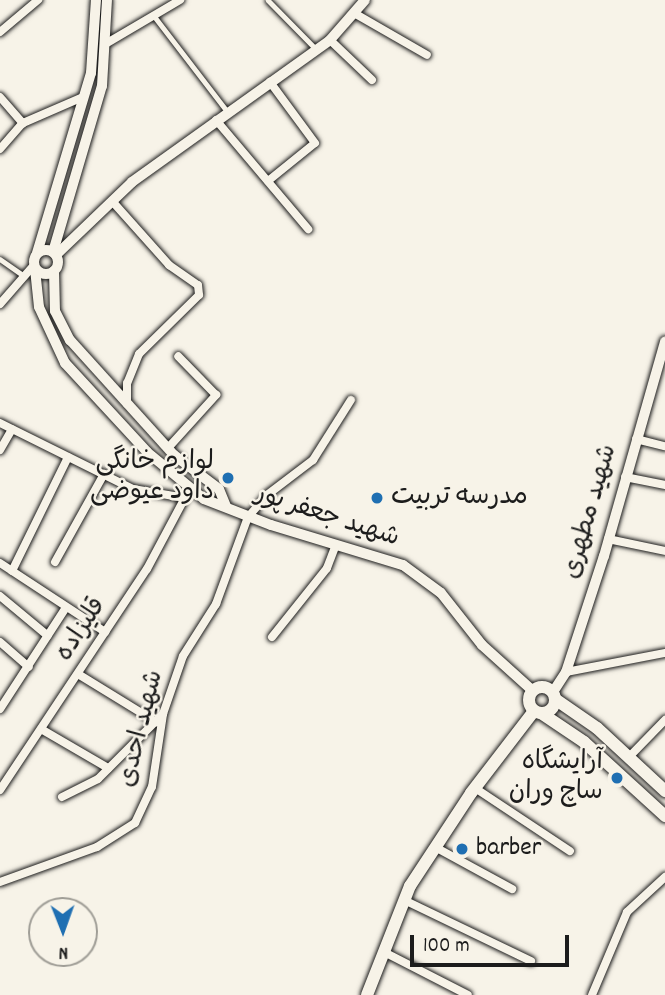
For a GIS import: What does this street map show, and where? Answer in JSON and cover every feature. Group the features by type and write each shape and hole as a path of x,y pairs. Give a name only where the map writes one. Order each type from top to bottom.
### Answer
{"main road":[{"path":"665,791 547,688 533,691 530,705 584,742 665,816"},
{"path":"370,994 404,900 435,847 475,788 538,712 554,706 554,696"}],"street":[{"path":"0,32 38,0"},
{"path":"0,303 34,267 90,73 96,0"},
{"path":"55,254 102,86 107,43 107,0"},
{"path":"37,253 55,254 112,201 227,111 330,40 365,0"},
{"path":"107,43 155,17 176,2"},
{"path":"354,13 427,55"},
{"path":"330,40 372,80"},
{"path":"268,181 315,143 270,82"},
{"path":"0,97 23,123"},
{"path":"0,149 23,123 83,97"},
{"path":"216,120 308,229"},
{"path":"112,201 169,265 198,285 199,295 139,354 127,383 127,405"},
{"name":"شهید جعفر پور","path":"55,254 55,311 70,340 168,448 219,489 226,506"},
{"path":"34,267 46,274 54,271"},
{"name":"شهید جعفر پور","path":"34,267 39,307 65,363 187,493 226,506 248,517 403,565 441,593 482,645 533,691"},
{"name":"شهید مطهری","path":"554,696 566,672 608,540 636,439 663,357 665,342"},
{"path":"168,448 216,395 178,356"},
{"path":"248,517 267,495 313,460 351,400"},
{"path":"0,423 133,489 187,493"},
{"path":"0,450 12,429"},
{"path":"636,439 665,446"},
{"path":"12,571 68,457"},
{"path":"55,562 104,474"},
{"path":"625,477 665,485"},
{"name":"قلیزاده","path":"0,790 147,569 187,493"},
{"name":"شهید احدی","path":"2,877 97,847 135,823 152,787 163,714 183,656 216,604 248,517"},
{"path":"608,540 665,551"},
{"path":"272,637 327,568 336,545"},
{"path":"0,563 105,632"},
{"path":"0,596 48,636"},
{"path":"0,709 65,608"},
{"path":"0,642 29,667"},
{"path":"566,672 665,653"},
{"path":"78,674 156,722"},
{"path":"62,797 108,768 163,714"},
{"path":"629,757 665,720"},
{"path":"41,729 108,768"},
{"path":"475,788 570,851"},
{"path":"435,847 512,890"},
{"path":"592,995 627,912 665,877"},
{"path":"404,900 531,961"},
{"path":"384,952 468,995"}],"lane":[{"path":"268,0 316,50"},
{"path":"155,17 227,111"},
{"path":"0,259 24,276"}],"place":[{"name":"لوازم خانگی داود عیوضی","path":"228,478"},
{"name":"مدرسه تربیت","path":"377,498"},
{"name":"آرایشگاه ساچ وران","path":"617,778"},
{"name":"barber","path":"462,849"}]}
